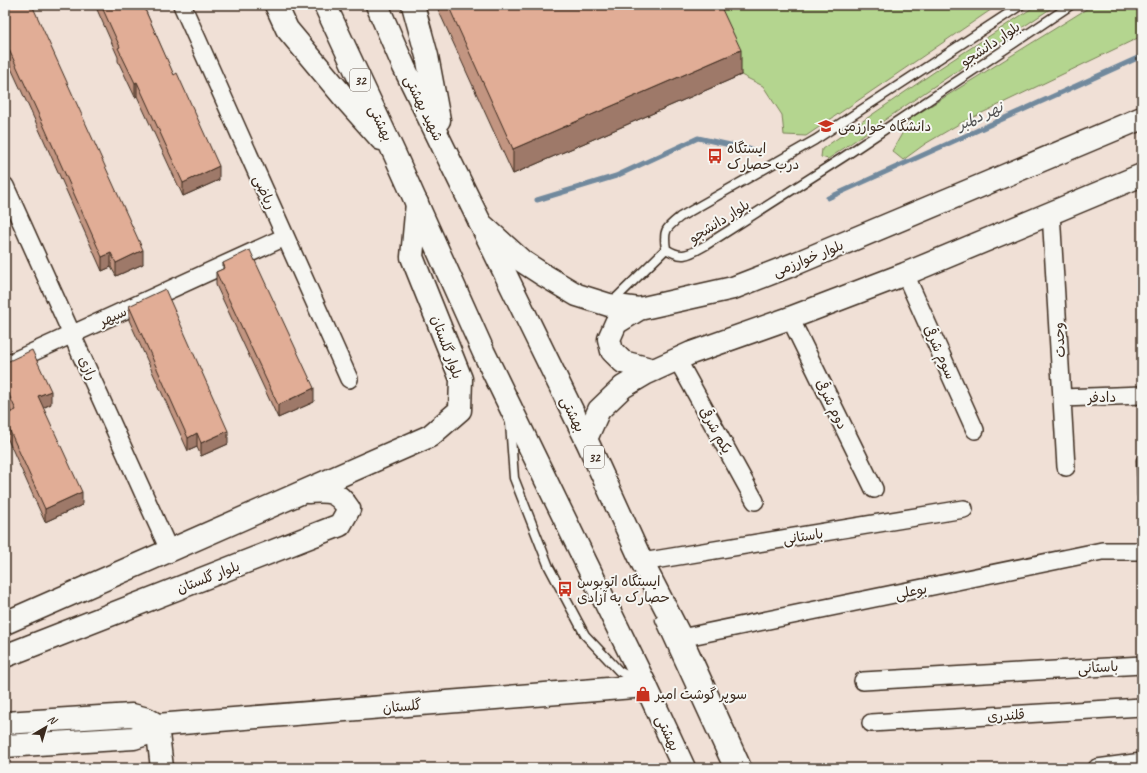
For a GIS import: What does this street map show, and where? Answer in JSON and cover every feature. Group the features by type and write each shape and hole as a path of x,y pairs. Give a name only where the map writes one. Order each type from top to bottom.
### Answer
{"main road":[{"path":"276,5 287,29 348,102 395,154"},
{"name":"بهشتى","path":"325,5 395,154"},
{"name":"شهید بهشتی","path":"377,5 404,67 445,148"},
{"path":"413,5 426,56 445,148"},
{"name":"بلوار خوارزمی","path":"480,223 522,261 577,295 609,305 640,309 733,288 797,263 1142,118"},
{"name":"بهشتی","path":"445,148 480,223 586,439 612,497 640,568 681,638 740,768"},
{"name":"بهشتی","path":"395,154 508,404 646,686 684,768"},
{"path":"586,439 599,410 624,387 677,359 905,274 1142,175"},
{"name":"بلوار گلستان","path":"5,623 430,436 460,410 462,379 412,257 417,202"},
{"path":"640,309 616,323 609,338 612,352 624,362 654,370"},
{"name":"بلوار گلستان","path":"5,656 340,525 349,509 342,498 328,491 300,493"},
{"name":"گلستان","path":"5,746 134,738 146,734 157,725 646,686"},
{"path":"5,723 132,715 147,718 157,725 162,768"}],"street":[{"name":"ریاضی","path":"182,5 348,379"},
{"name":"رازی","path":"5,186 169,550"},
{"name":"وحدت","path":"1052,212 1066,467"},
{"name":"سپهر","path":"5,365 285,237"},
{"name":"سوم شرقی","path":"905,274 975,430"},
{"name":"دوم شرقی","path":"790,318 874,489"},
{"name":"یکم شرقی","path":"677,359 755,501"},
{"name":"دادفر","path":"1062,398 1142,395"},
{"name":"باستانی","path":"640,568 964,509"},
{"name":"بوعلی","path":"681,638 1102,551 1142,550"},
{"name":"باستانی","path":"863,681 1142,665"},
{"name":"قلندری","path":"871,723 1142,707"},
{"path":"1097,768 1142,762"}],"lane":[{"name":"بلوار دانشجو","path":"1021,5 815,140 680,217 666,228 664,238 666,249 675,254 688,255 706,245 845,156 1071,5"},
{"path":"1054,5 1060,12"},
{"path":"609,305 666,249"},
{"path":"508,404 514,478 549,567 584,635 619,671 646,686"},
{"path":"1141,460 1142,495"},
{"path":"657,613 728,768"}],"green space":[{"path":"709,5 998,5 806,136 784,135 782,115 763,86 741,75"},
{"path":"1037,5 1056,5 828,159 821,157 822,149 940,68"},
{"path":"1093,5 1142,5 1142,36 959,124 925,144 903,160 892,151 911,118"}],"building":[{"path":"5,5 32,5 143,250 116,263 111,253 102,257 5,41"},
{"path":"101,5 143,5 174,75 177,73 219,166 183,183 137,82 135,83 118,48 120,47"},
{"path":"448,5 720,5 741,50 513,149"},
{"path":"250,250 314,388 278,405 216,272 225,268 223,263"},
{"path":"165,289 228,431 201,443 197,433 188,438 129,306"},
{"path":"32,350 51,391 38,396 82,492 45,509 5,420 5,415 16,410 5,386 5,361 9,361"}],"waterway":[{"name":"نهر دلمبر","path":"828,198 1142,56"},
{"path":"537,200 616,176 698,138 758,151"}],"place":[{"name":"دانشگاه خوارزمی","path":"826,126"},
{"name":"ایستگاه درب حصارک","path":"715,156"},
{"name":"ایستگاه اتوبوس حصارک به آزادی","path":"565,589"},
{"name":"سوپر گوشت امیر","path":"643,694"}]}
